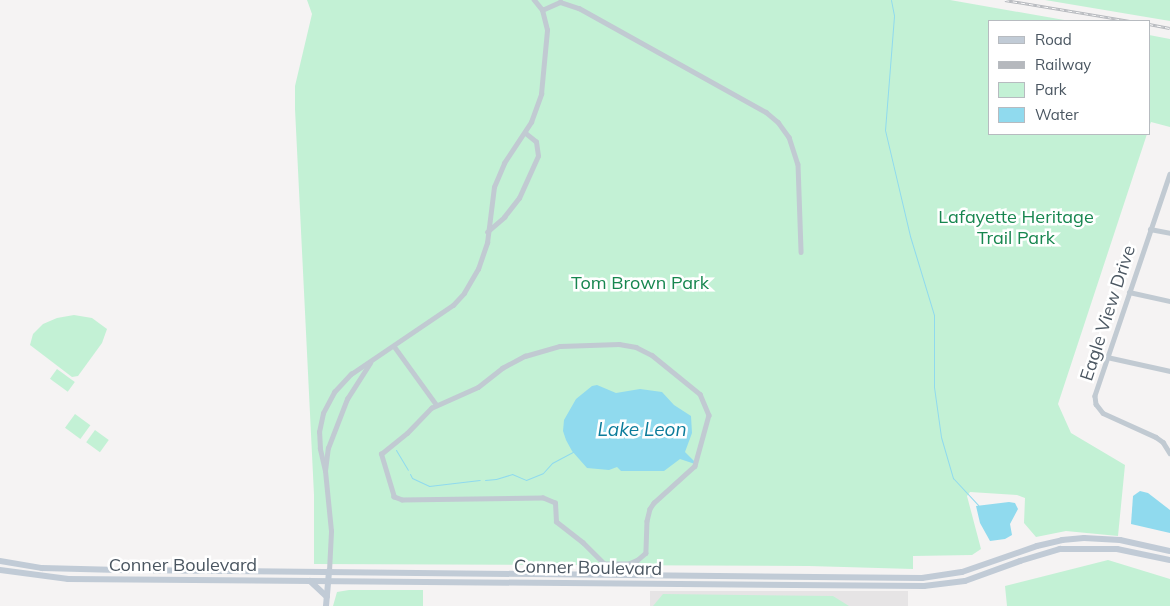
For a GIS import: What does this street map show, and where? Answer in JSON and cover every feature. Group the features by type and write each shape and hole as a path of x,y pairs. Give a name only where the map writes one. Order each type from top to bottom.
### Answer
{"main road":[{"name":"Conner Boulevard","path":"0,560 42,568 69,569 905,578 962,572 1037,546 1084,538 1120,540 1170,551"},
{"name":"Conner Boulevard","path":"0,570 68,579 930,586 965,581 1020,561 1060,550 1117,549 1170,560"},
{"path":"68,579 69,569"},
{"path":"326,606 329,572"},
{"path":"539,574 539,583"},
{"path":"905,578 905,586"},
{"path":"309,581 327,597"}],"street":[{"path":"329,572 331,530 319,432 330,398 345,379 443,313 464,293 481,263 486,243 492,197 499,174 525,133 536,110 544,70 547,30 542,10 534,0"},
{"path":"542,10 560,2 574,6 751,104 778,122 789,137 797,157 801,252"},
{"path":"487,232 504,217 519,198 538,156 536,142 525,133"},
{"name":"Eagle View Drive","path":"1170,174 1094,396 1099,410 1156,437 1163,442 1170,453"},
{"path":"1150,229 1170,233"},
{"path":"1129,292 1170,301"},
{"path":"619,344 636,347 652,355 687,383 704,401 709,415 695,466 654,503 648,514 646,553 629,564 604,564 583,543 556,522 555,503 543,498 402,500 394,498 381,454 436,404 451,400 478,387 515,361 553,347 619,344"},
{"path":"394,346 436,404"},
{"path":"1107,357 1170,371"},
{"path":"325,471 328,448 339,416 355,383 371,362"}],"shaded area":[{"path":"650,591 908,591 908,606 650,606"}],"green space":[{"name":"Tom Brown Park","path":"307,0 950,0 1064,20 988,20 988,135 1147,135 1058,404 1071,433 1125,465 1118,536 1066,531 1036,537 1024,523 1025,498 1017,495 970,492 967,496 981,549 972,555 913,556 913,569 809,566 314,564 314,495 295,109 295,86 312,14"},
{"path":"1045,0 1170,0 1170,21"},
{"path":"1150,35 1170,39 1170,127 1151,122 1150,124"},
{"path":"74,315 92,318 107,329 102,343 78,376 72,377 30,345 33,334 43,324 57,318"},
{"path":"57,369 75,382 68,392 50,379"},
{"path":"75,414 90,425 80,439 65,428"},
{"path":"95,430 109,440 100,452 86,442"},
{"path":"1108,560 1170,579 1170,606 1007,606 1005,586"},
{"path":"349,590 423,590 423,606 333,606 337,592"},
{"path":"663,594 833,596 849,606 653,606"}],"water":[{"name":"Lake Leon","path":"597,385 616,393 640,389 662,392 674,405 691,416 692,433 685,452 698,465 680,459 664,471 621,471 617,467 609,470 587,468 572,451 566,440 563,431 564,420 576,399 592,386"},
{"path":"1140,491 1148,493 1170,510 1170,533 1131,524 1133,496"},
{"path":"1015,503 1018,509 1010,524 1012,535 1005,539 990,541 980,523 976,506"}],"waterway":[{"path":"891,0 894,16 885,130 910,236 934,315 934,387 941,437 953,478 978,505"},
{"path":"396,450 408,470"},
{"path":"485,480 512,474 526,480 543,473 552,463 573,452"},
{"path":"410,474 412,478 429,486 480,480"}],"railway":[{"path":"1005,0 1125,20"},
{"path":"1150,24 1170,28"}],"park label":[{"name":"Lafayette Heritage Trail Park","path":"1016,228"}]}
